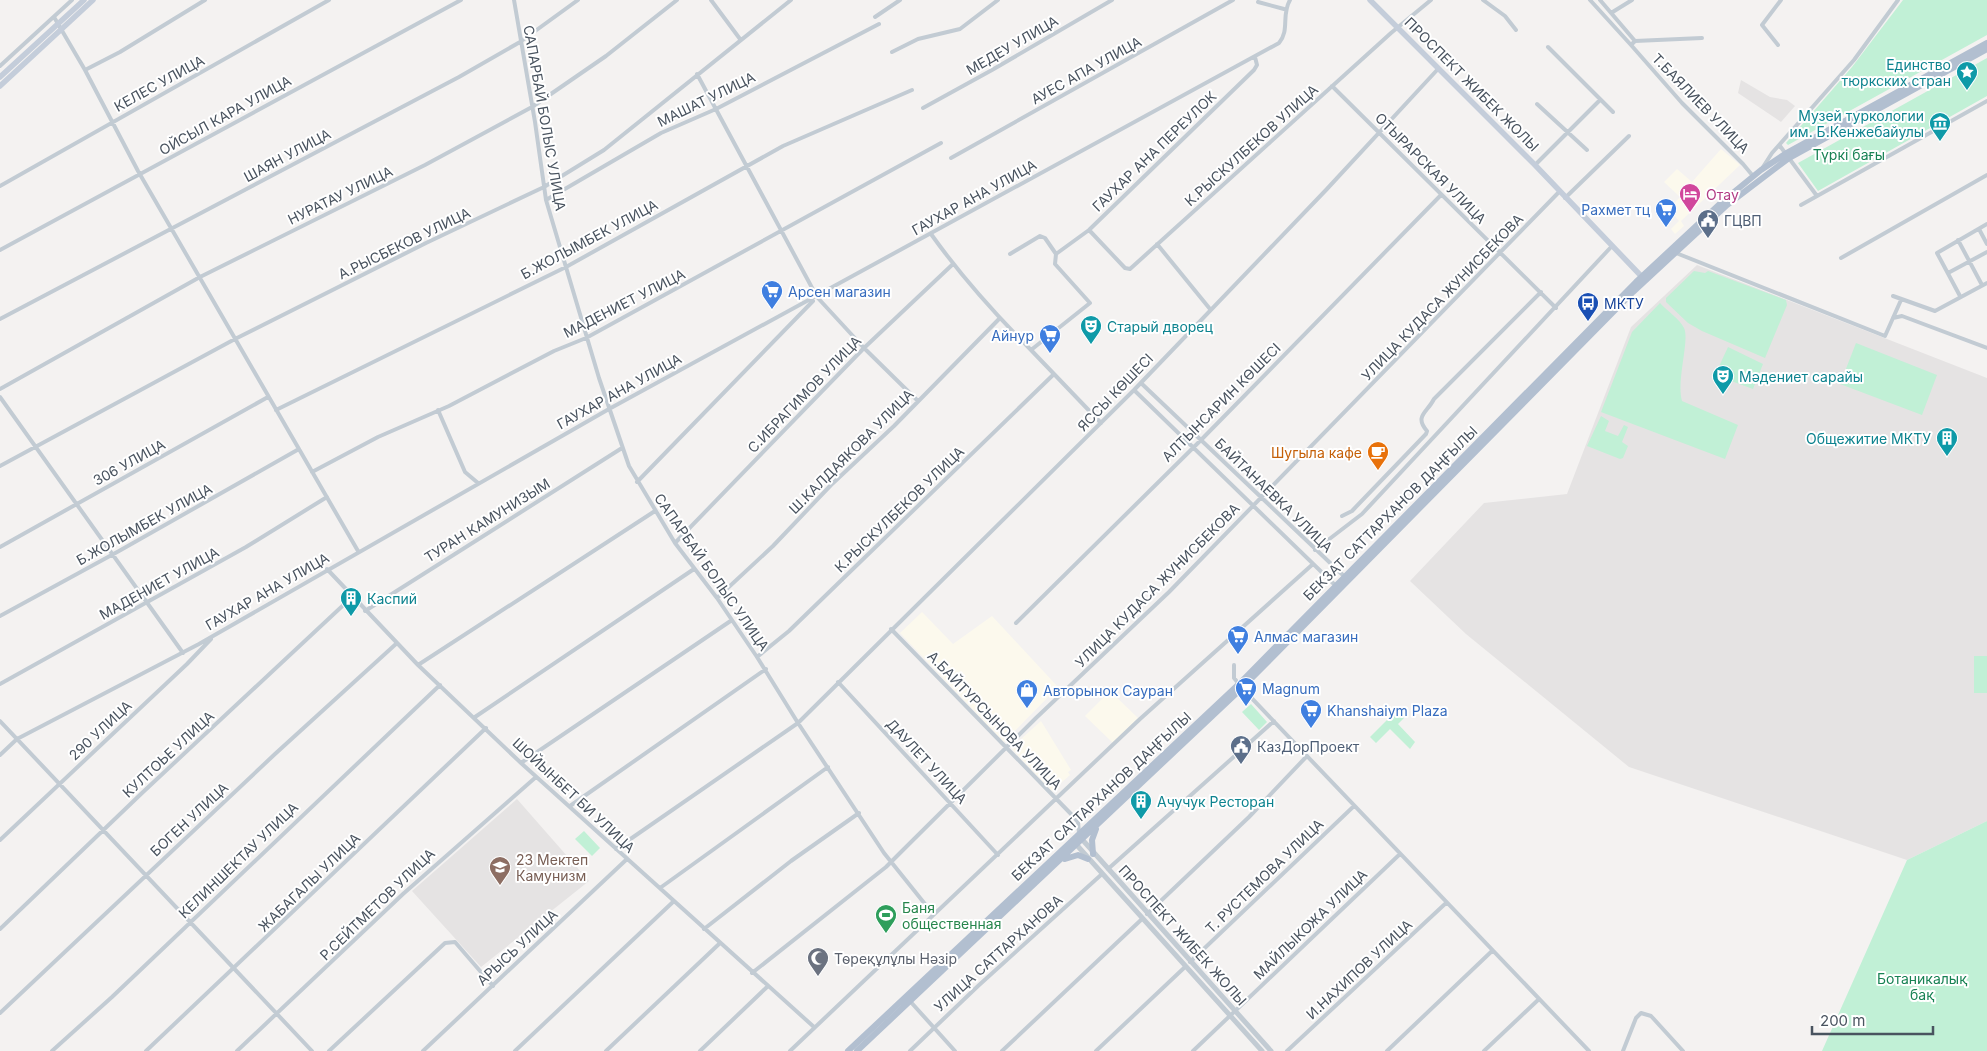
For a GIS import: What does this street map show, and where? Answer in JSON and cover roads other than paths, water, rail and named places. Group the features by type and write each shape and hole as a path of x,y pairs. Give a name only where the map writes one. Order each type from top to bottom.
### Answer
{"main road":[{"path":"0,76 84,0"},
{"path":"0,86 93,0"},
{"name":"ПРОСПЕКТ ЖИБЕК ЖОЛЫ","path":"1370,0 1535,165 1643,279"},
{"name":"БЕКЗАТ САТТАРХАНОВ ДАҢҒЫЛЫ","path":"1643,279 1676,253 1727,205 1787,156 1987,43"},
{"name":"БЕКЗАТ САТТАРХАНОВ ДАҢҒЫЛЫ","path":"1049,866 1057,863 1078,838 1100,823 1241,686 1643,279 1723,201 1761,170 1987,49"},
{"name":"БЕКЗАТ САТТАРХАНОВ ДАҢҒЫЛЫ","path":"848,1051 876,1028 1241,686"},
{"path":"1093,854 1092,840 1100,823"},
{"path":"1057,863 1075,855 1088,859"},
{"name":"БЕКЗАТ САТТАРХАНОВ ДАҢҒЫЛЫ","path":"857,1051 876,1028"}],"street":[{"path":"0,66 72,0"},
{"path":"85,70 120,52 205,0"},
{"name":"КЕЛЕС УЛИЦА","path":"0,186 329,0"},
{"name":"ОЙСЫЛ КАРА УЛИЦА","path":"0,250 461,0"},
{"name":"САПАРБАЙ БОЛЫС УЛИЦА","path":"514,0 546,200 586,338 622,448 637,482 675,543 718,598 758,657 798,723 891,862 933,914"},
{"name":"ШАЯН УЛИЦА","path":"0,319 459,77 520,42 578,0"},
{"name":"НУРАТАУ УЛИЦА","path":"0,389 200,277 425,165 532,107 606,56 677,0"},
{"path":"711,0 740,39"},
{"name":"А.РЫСБЕКОВ УЛИЦА","path":"0,466 235,340 426,243 544,187 604,150 791,0"},
{"path":"875,17 900,0"},
{"path":"892,52 918,39 960,29 998,0"},
{"name":"МЕДЕУ УЛИЦА","path":"923,108 1112,0"},
{"name":"АУЕС АПА УЛИЦА","path":"951,158 1233,0"},
{"path":"1258,2 1284,9 1290,0"},
{"name":"К.РЫСКУЛБЕКОВ УЛИЦА","path":"1089,230 1127,270 1431,0"},
{"path":"1483,0 1505,16 1516,30"},
{"name":"Т.БАЯЛИЕВ УЛИЦА","path":"1590,0 1682,103 1753,176"},
{"path":"1600,0 1635,41 1631,45"},
{"path":"1611,13 1632,0"},
{"path":"1778,45 1762,25 1780,0"},
{"path":"1761,170 1854,60 1898,0"},
{"name":"ГАУХАР АНА УЛИЦА","path":"0,755 18,739 183,653 358,551 609,409 1256,57 1282,40 1285,33 1284,9"},
{"path":"54,17 85,70 140,175 358,551"},
{"name":"МАШАТ УЛИЦА","path":"546,200 661,133 716,109 879,24"},
{"name":"Т.БАЯЛИЕВ УЛИЦА","path":"1635,41 1702,38"},
{"path":"1548,47 1612,112"},
{"name":"ГАУХАР АНА ПЕРЕУЛОК","path":"1056,254 1089,230 1254,70 1257,65 1256,57"},
{"name":"ЯССЫ КӨШЕСІ","path":"616,849 798,723 1141,383 1438,69"},
{"path":"697,74 817,297 864,348 918,401"},
{"name":"ОТЫРАРСКАЯ УЛИЦА","path":"1332,86 1556,308"},
{"name":"Б.ЖОЛЫМБЕК УЛИЦА","path":"276,410 566,267 791,142 912,90"},
{"name":"ПРОСПЕКТ ЖИБЕК ЖОЛЫ","path":"1535,165 1600,100"},
{"path":"1801,205 1987,101"},
{"path":"1537,104 1587,150"},
{"path":"1565,198 1629,136"},
{"name":"МАДЕНИЕТ УЛИЦА","path":"312,472 378,436 438,410 586,338 941,143"},
{"path":"1780,146 1816,196"},
{"path":"1841,258 1987,175"},
{"name":"УЛИЦА КУДАСА ЖУНИСБЕКОВА","path":"752,973 891,862 1005,749 1169,592 1560,192"},
{"name":"АЛТЫНСАРИН КӨШЕСІ","path":"1016,623 1200,440 1441,195"},
{"path":"1960,296 1938,253 1987,224"},
{"path":"1978,229 1987,244"},
{"path":"931,234 953,264 1000,318 1101,423"},
{"path":"1010,254 1040,236 1045,238 1056,254 1055,264 1089,300 1088,306 1032,350"},
{"path":"1893,296 1935,311 1985,284 1958,240"},
{"path":"1157,244 1210,309"},
{"path":"1316,550 1362,514 1586,276 1598,258 1612,246"},
{"path":"1948,274 1987,252"},
{"path":"1676,253 1885,336 1901,300"},
{"name":"С.ИБРАГИМОВ УЛИЦА","path":"675,543 864,348 953,264"},
{"path":"1342,516 1352,511 1426,434 1427,431 1421,424 1421,420 1434,399 1541,292"},
{"path":"637,482 817,297"},
{"path":"1893,318 1902,316 1987,348"},
{"name":"Ш.КАЛДАЯКОВА УЛИЦА","path":"718,598 773,546 831,485 1000,318"},
{"name":"К.РЫСКУЛБЕКОВ УЛИЦА","path":"758,657 789,631 1054,374"},
{"name":"БАЙТАНАЕВКА УЛИЦА","path":"1141,383 1347,579"},
{"name":"БАЙТАНАЕВКА УЛИЦА","path":"1134,390 1338,588"},
{"path":"0,397 34,448 148,601 183,653"},
{"name":"306 УЛИЦА","path":"0,547 268,397"},
{"path":"438,410 465,472 478,483"},
{"name":"ТУРАН КАМУНИЗЫМ","path":"365,611 622,448"},
{"name":"Б.ЖОЛЫМБЕК УЛИЦА","path":"0,616 299,449"},
{"name":"МАДЕНИЕТ УЛИЦА","path":"0,684 254,542 326,497"},
{"path":"418,665 655,511"},
{"path":"790,1051 1140,719 1313,564"},
{"name":"ШОЙЫНБЕТ БИ УЛИЦА","path":"327,569 418,665 475,717 521,763 704,928 719,944 814,1027"},
{"path":"475,717 694,569"},
{"name":"КУЛТОЬЕ УЛИЦА","path":"0,929 352,597"},
{"path":"521,763 732,620"},
{"name":"А.БАЙТУРСЫНОВА УЛИЦА","path":"891,629 1005,749 1078,822 1078,838"},
{"name":"290 УЛИЦА","path":"0,840 187,664 214,635"},
{"name":"БОГЕН УЛИЦА","path":"0,1013 397,643"},
{"path":"1234,665 1234,678 1241,686 1538,1000 1587,1049 1581,1051"},
{"path":"570,806 766,669"},
{"name":"ДАУЛЕТ УЛИЦА","path":"838,682 998,855"},
{"name":"КЕЛИНШЕКТАУ УЛИЦА","path":"52,1051 440,685"},
{"path":"0,721 147,874 312,1051"},
{"path":"1108,869 1274,721"},
{"name":"ЖАБАГАЛЫ УЛИЦА","path":"146,1051 486,728"},
{"path":"1147,914 1249,817 1307,756"},
{"path":"660,888 828,768"},
{"name":"Р.СЕЙТМЕТОВ УЛИЦА","path":"238,1051 402,894 536,777"},
{"name":"Т. РУСТЕМОВА УЛИЦА","path":"1190,962 1354,806"},
{"path":"704,928 783,866 859,813"},
{"name":"ПРОСПЕКТ ЖИБЕК ЖОЛЫ","path":"1078,838 1190,962 1262,1051"},
{"name":"ПРОСПЕКТ ЖИБЕК ЖОЛЫ","path":"1078,838 1088,859 1185,967 1271,1051"},
{"name":"МАЙЛЫКОЖА УЛИЦА","path":"1193,1051 1400,854"},
{"name":"АРЫСЬ УЛИЦА","path":"423,1051 627,859"},
{"name":"УЛИЦА САТТАРХАНОВА","path":"910,1051 934,1026 1102,874"},
{"path":"514,1051 674,901"},
{"name":"И.НАХИПОВ УЛИЦА","path":"1287,1051 1446,903"},
{"path":"1002,1051 1142,919"},
{"path":"330,1051 445,943 450,941 454,942 493,986"},
{"path":"606,1051 719,944"},
{"path":"1387,1051 1492,951"},
{"path":"1096,1051 1185,967"},
{"path":"700,1051 767,987"},
{"path":"907,999 934,1026 955,1051"},
{"path":"1484,1051 1538,1000"},
{"path":"1623,1051 1636,1018 1641,1013 1651,1016 1683,1051"}],"place":[{"name":"Единство тюркских стран","path":"1967,91"},
{"name":"Музей туркологии им. Б.Кенжебайулы","path":"1940,142"},
{"name":"Отау","path":"1690,213"},
{"name":"Рахмет тц","path":"1666,228"},
{"name":"ГЦВП","path":"1708,239"},
{"name":"Арсен магазин","path":"772,310"},
{"name":"МКТУ","path":"1588,322"},
{"name":"Старый дворец","path":"1091,345"},
{"name":"Айнур","path":"1050,354"},
{"name":"Мәдениет сарайы","path":"1723,395"},
{"name":"Общежитие МКТУ","path":"1947,457"},
{"name":"Шугыла кафе","path":"1378,471"},
{"name":"Каспий","path":"351,617"},
{"name":"Алмас магазин","path":"1238,655"},
{"name":"Magnum","path":"1246,707"},
{"name":"Авторынок Сауран","path":"1027,709"},
{"name":"Khanshaiym Plaza","path":"1311,729"},
{"name":"КазДорПроект","path":"1241,765"},
{"name":"Ачучук Ресторан","path":"1141,820"},
{"name":"23 Мектеп Камунизм","path":"500,886"},
{"name":"Баня общественная","path":"886,934"},
{"name":"Төреқұлұлы Нәзір","path":"818,977"}],"park label":[{"name":"Түркі бағы","path":"1849,154"},
{"name":"Ботаникалық бақ","path":"1922,986"}]}
